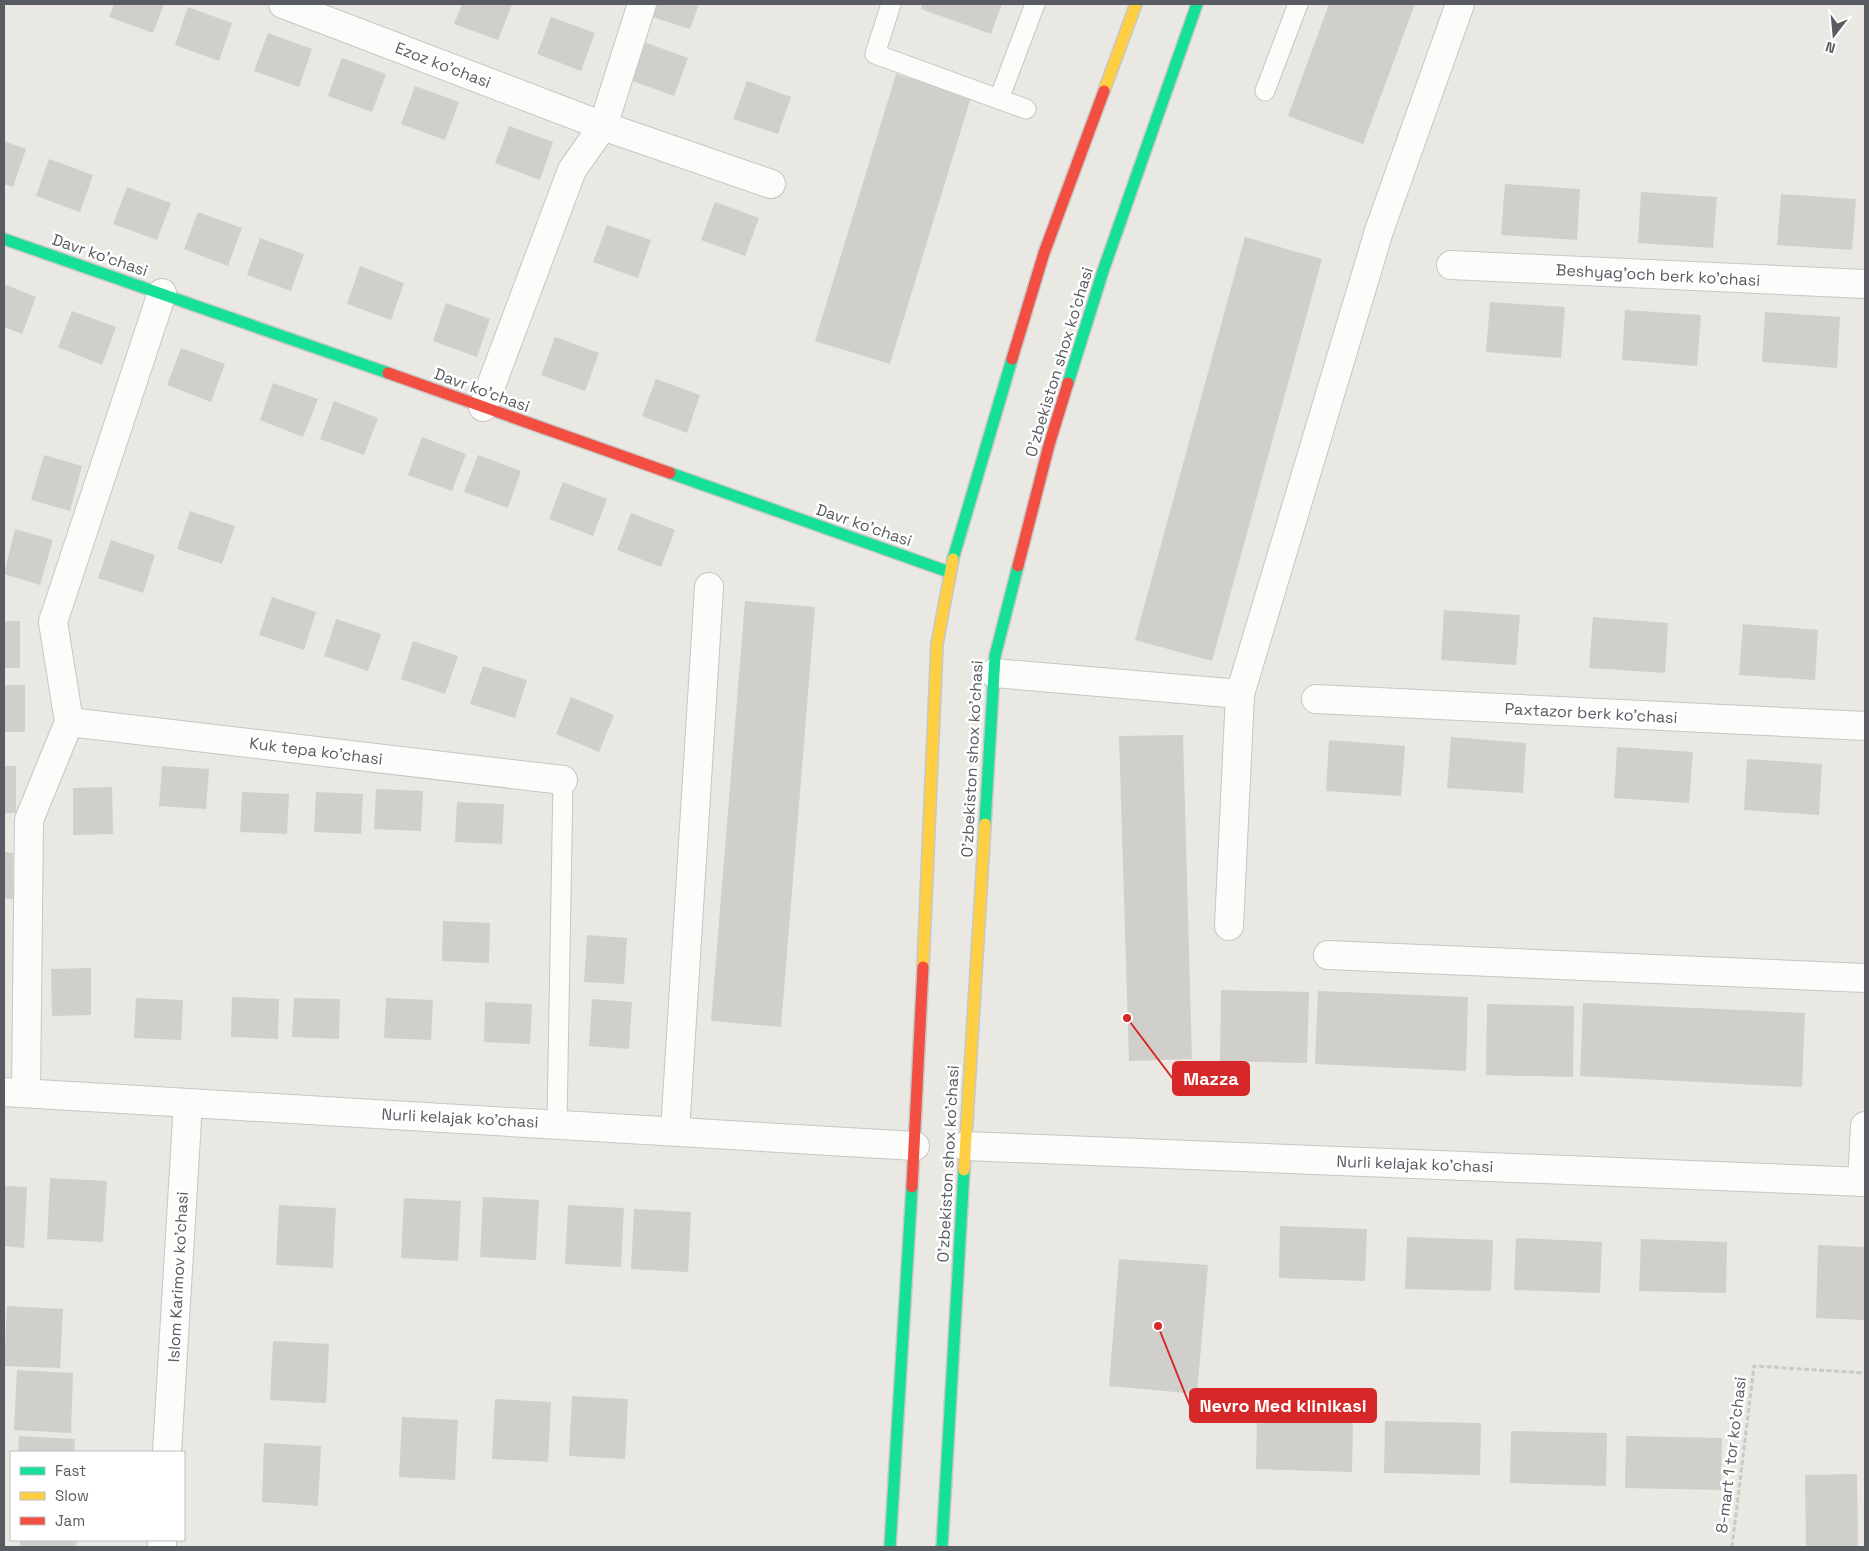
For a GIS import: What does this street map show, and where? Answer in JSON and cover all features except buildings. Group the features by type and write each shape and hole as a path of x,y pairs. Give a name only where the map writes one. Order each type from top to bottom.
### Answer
{"main road":[{"name":"O'zbekiston shox ko'chasi","path":"890,1547 915,1146 937,644 949,572 1044,253 1136,4"},
{"name":"O'zbekiston shox ko'chasi","path":"942,1547 995,656 1049,445 1103,271 1197,4"},
{"name":"Davr ko'chasi","path":"4,239 162,293 949,572"}],"street":[{"name":"Ezoz ko'chasi","path":"283,4 602,126 771,184"},
{"path":"482,408 572,170 602,126 642,4"},
{"path":"1229,926 1240,694 1380,231 1460,4"},
{"name":"Beshyag'och berk ko'chasi","path":"1451,265 1865,284"},
{"path":"15,1092 29,820 68,722 53,622 162,293"},
{"path":"675,1131 709,587"},
{"path":"994,673 1240,694"},
{"name":"Paxtazor berk ko'chasi","path":"1316,699 1865,726"},
{"name":"Kuk tepa ko'chasi","path":"68,722 563,780"},
{"path":"1328,955 1865,978"},
{"name":"Nurli kelajak ko'chasi","path":"15,1092 915,1146"},
{"name":"Islom Karimov ko'chasi","path":"167,1451 188,1103"},
{"path":"1864,1182 1865,1126"},
{"name":"Nurli kelajak ko'chasi","path":"966,1146 1864,1182"}],"lane":[{"path":"891,4 875,54 1026,109"},
{"path":"999,99 1034,4"},
{"path":"1265,91 1298,4"},
{"path":"557,1124 563,780"}],"path":[{"name":"8-mart 1 tor ko'chasi","path":"1732,1547 1754,1366 1865,1373"}],"traffic: fast":[{"path":"1068,383 1103,271 1197,4"},
{"path":"4,239 388,373"},
{"path":"953,559 1012,359"},
{"path":"670,473 949,572"},
{"path":"985,824 995,656 1018,566"},
{"path":"942,1547 964,1170"},
{"path":"890,1547 912,1187"}],"traffic: slow":[{"path":"1104,91 1136,4"},
{"path":"923,967 937,644 953,559"},
{"path":"964,1170 985,824"}],"traffic: jam":[{"path":"1012,359 1044,253 1104,91"},
{"path":"388,373 670,473"},
{"path":"1018,566 1049,445 1068,383"},
{"path":"912,1187 923,967"}],"place":[{"name":"Mazza","path":"1127,1018"},
{"name":"Nevro Med klinikasi","path":"1158,1326"}]}
